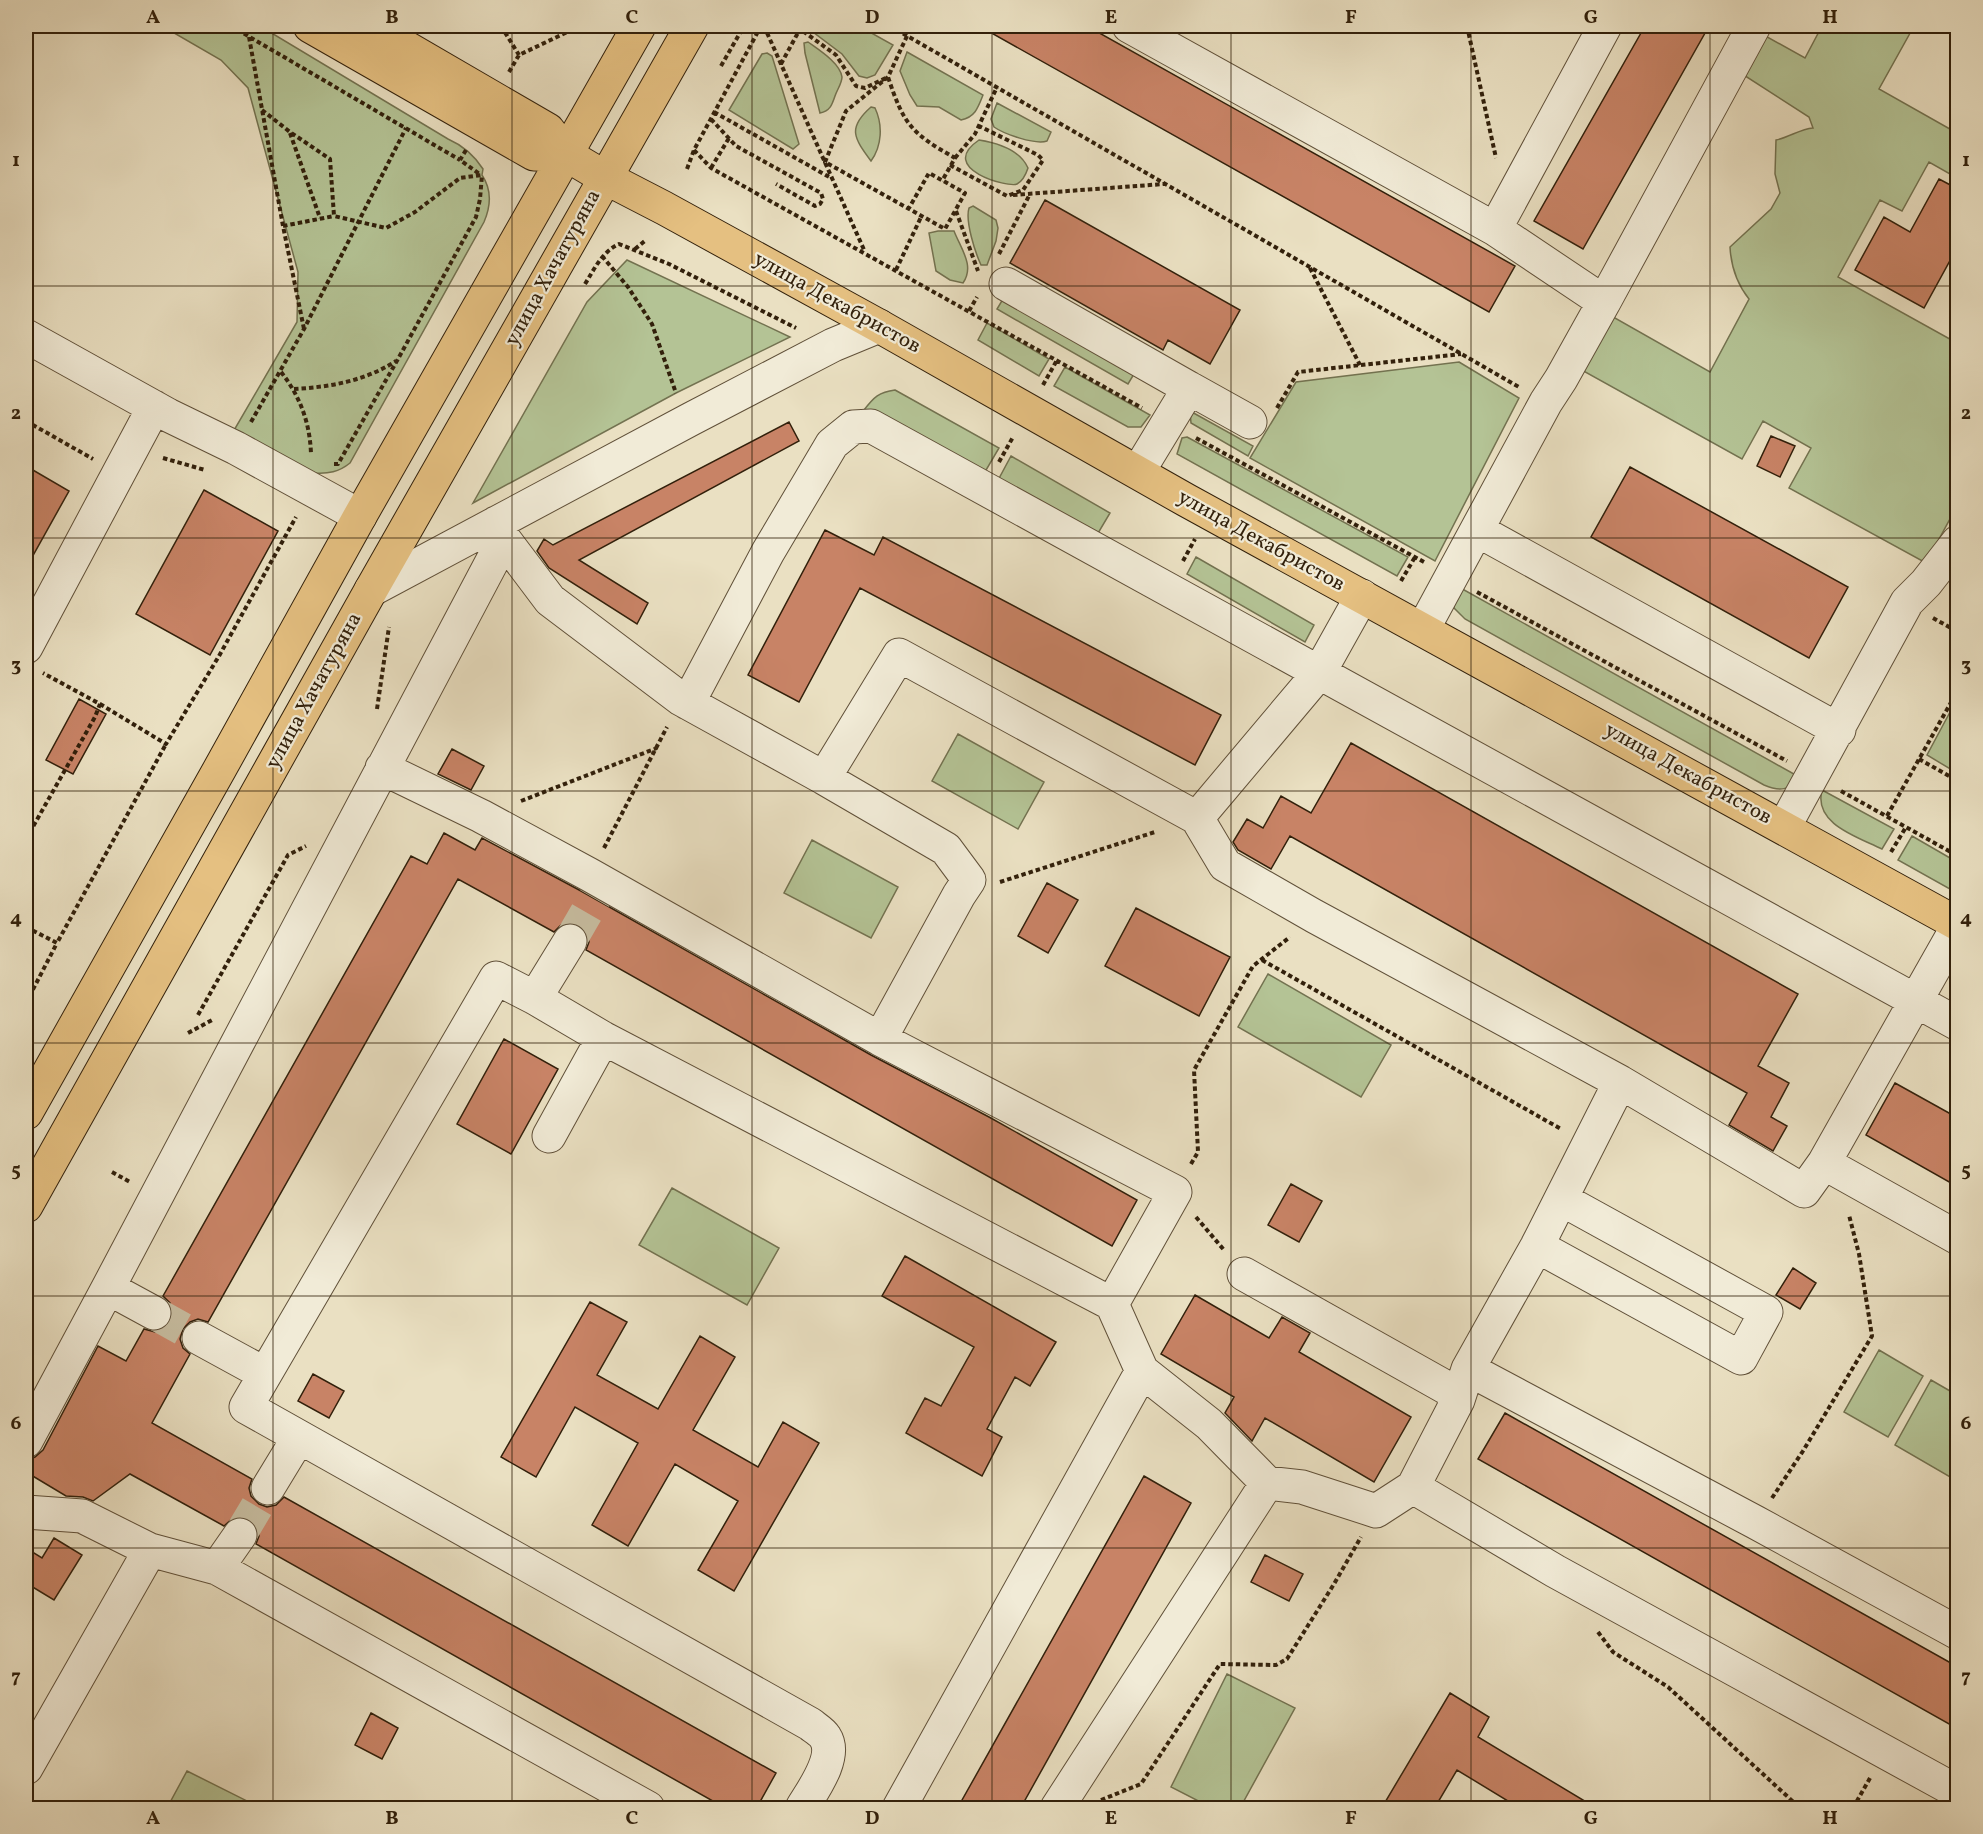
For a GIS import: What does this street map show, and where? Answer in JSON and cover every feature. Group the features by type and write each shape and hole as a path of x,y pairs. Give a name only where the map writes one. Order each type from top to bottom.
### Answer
{"main road":[{"name":"улица Декабристов","path":"310,26 534,154 567,155"},
{"name":"улица Декабристов","path":"369,26 548,130 567,155 604,177 879,326 1362,597 1784,827 1958,925"},
{"name":"улица Хачатуряна","path":"26,1113 360,516 639,26"},
{"name":"улица Хачатуряна","path":"26,1206 604,177 692,26"}],"street":[{"path":"1129,26 1501,217 1604,302"},
{"path":"1501,217 1605,26"},
{"path":"1422,629 1754,26"},
{"path":"989,279 1250,422"},
{"path":"371,590 500,531 833,345 879,326"},
{"path":"26,336 360,516"},
{"path":"1138,472 1189,388"},
{"path":"26,647 154,407"},
{"path":"685,701 768,552 832,444 853,427 867,425 985,487 1958,1024"},
{"path":"1477,530 1839,729"},
{"path":"500,531 550,600 685,701 946,849 969,880 880,1039"},
{"path":"26,1441 382,768 500,531"},
{"path":"1784,827 1907,602 1926,583 1958,542"},
{"path":"1197,818 1319,673 1362,597"},
{"path":"824,778 899,655 1197,818 1225,865 1314,916 1620,1082 1804,1191 1824,1163 1958,925"},
{"path":"382,768 481,816 596,885 880,1039 1175,1192 1112,1304"},
{"path":"536,998 570,941"},
{"path":"802,1809 825,1768 829,1752 826,1738 810,1724 246,1407 496,978 536,998 603,1038 1112,1304 1142,1371 1209,1424 1267,1483 1302,1487 1376,1511 1413,1487 1458,1400 1468,1369 1537,1246 1620,1082"},
{"path":"549,1136 603,1038"},
{"path":"1824,1163 1958,1238"},
{"path":"1537,1246 1741,1358 1766,1312 1561,1199"},
{"path":"1244,1274 1447,1388 1458,1400"},
{"path":"108,1288 153,1313"},
{"path":"199,1338 265,1374"},
{"path":"1468,1369 1958,1633"},
{"path":"899,1809 1142,1371"},
{"path":"268,1488 299,1437"},
{"path":"1057,1809 1267,1483"},
{"path":"1413,1487 1555,1571 1955,1785"},
{"path":"26,1512 82,1516 150,1550 217,1568 648,1809"},
{"path":"217,1568 240,1535"},
{"path":"26,1768 150,1550"}],"path":[{"path":"231,26 482,175"},
{"path":"501,26 519,55"},
{"path":"505,81 519,55 580,26"},
{"path":"721,66 744,26"},
{"path":"763,26 866,254"},
{"path":"687,169 694,150 714,112 763,26"},
{"path":"890,26 1546,402"},
{"path":"1467,26 1501,217"},
{"path":"781,64 801,27 836,55 856,86 865,88 888,77"},
{"path":"825,162 846,111 888,77 907,36"},
{"path":"249,37 304,329"},
{"path":"888,77 899,110 911,128 927,142 955,158"},
{"path":"942,181 955,158 979,126 997,87"},
{"path":"262,110 330,159 334,216"},
{"path":"714,112 832,178"},
{"path":"711,119 736,146 821,193 823,199 815,206 776,184"},
{"path":"979,126 1038,155 1043,160 1023,190 1007,196"},
{"path":"249,426 304,329 406,128"},
{"path":"290,132 320,218"},
{"path":"711,168 729,137"},
{"path":"460,160 466,149"},
{"path":"694,150 711,168 1168,423 1958,856"},
{"path":"825,162 945,228 965,193 929,173 909,208"},
{"path":"951,165 1007,196 1165,184"},
{"path":"283,226 334,216 386,228 416,212 460,178 482,175"},
{"path":"330,465 338,464 476,217 482,175"},
{"path":"969,311 989,279 1030,194"},
{"path":"956,210 989,279"},
{"path":"896,270 922,215"},
{"path":"635,249 646,240"},
{"path":"585,284 602,256 610,248 619,244 669,264 807,333"},
{"path":"602,256 628,287 652,324 676,393"},
{"path":"1310,267 1360,366"},
{"path":"1298,372 1461,354"},
{"path":"294,389 351,382 384,369 398,359"},
{"path":"1042,386 1058,360"},
{"path":"281,372 294,389 301,405 310,439 311,457 308,461"},
{"path":"26,421 97,461"},
{"path":"26,1003 166,744 294,524 297,512"},
{"path":"1400,582 1415,557"},
{"path":"377,709 390,616"},
{"path":"1887,816 1958,690"},
{"path":"596,885 657,748 685,701"},
{"path":"100,704 166,744"},
{"path":"26,840 95,717"},
{"path":"481,816 657,748"},
{"path":"1919,759 1957,780"},
{"path":"959,895 1197,818"},
{"path":"1889,855 1906,827"},
{"path":"198,1015 288,855"},
{"path":"1244,1274 1175,1192 1198,1152 1194,1070 1253,966 1314,916"},
{"path":"26,927 57,943"},
{"path":"1262,960 1588,1144"},
{"path":"1755,1522 1803,1451 1872,1336 1859,1254 1847,1205 1804,1191"},
{"path":"1099,1800 1141,1784 1220,1664 1276,1665 1287,1659 1376,1511"},
{"path":"1593,1625 1613,1652 1668,1687 1800,1809"}],"green space":[{"path":"162,26 260,26 464,148 483,169 482,175 488,186 489,198 484,222 350,463 337,470 329,473 314,473 233,432 297,322 298,272 248,88 221,60"},
{"path":"812,26 859,26 893,45 875,75 867,78 859,76 842,54 813,32"},
{"path":"1822,26 1914,26 1879,89 1957,133 1957,178 1929,162 1902,211 1880,200 1838,277 1957,343 1957,506 1926,563 1789,488 1811,448 1763,421 1742,459 1578,368 1608,314 1710,372 1749,299 1735,275 1730,247 1771,209 1780,193 1775,174 1776,140 1813,128 1809,117 1739,72 1762,34 1805,58"},
{"path":"808,42 833,62 842,77 832,105 820,113 805,53 804,43"},
{"path":"907,52 983,95 973,114 961,120 939,107 917,106 900,71"},
{"path":"767,53 772,56 799,144 793,149 729,110 762,54"},
{"path":"997,103 1051,132 1047,141 1020,138 994,127 991,119"},
{"path":"871,107 875,108 878,115 880,128 879,142 871,161 860,146 856,127 863,114"},
{"path":"979,140 1001,145 1020,156 1028,168 1021,181 1017,184 1002,183 970,168 966,160 968,150"},
{"path":"973,206 996,220 998,228 987,265 981,265 971,236 968,214 969,208"},
{"path":"954,231 967,264 968,270 963,283 950,280 936,271 929,233"},
{"path":"627,260 790,337 676,393 473,503 587,302"},
{"path":"1003,299 1134,374 1128,384 997,309"},
{"path":"987,323 1049,359 1039,376 978,340"},
{"path":"1459,362 1519,398 1435,561 1250,458 1296,382"},
{"path":"1065,367 1150,415 1141,427 1128,427 1054,386"},
{"path":"895,390 999,448 982,477 864,410 877,396"},
{"path":"1190,411 1253,446 1248,456 1191,423"},
{"path":"1187,437 1408,557 1397,576 1177,454 1182,438"},
{"path":"1011,456 1110,513 1094,540 996,484"},
{"path":"1196,557 1314,625 1305,642 1187,574"},
{"path":"1457,586 1801,778 1784,789 1764,785 1465,619 1454,608"},
{"path":"1957,699 1957,769 1952,770 1927,755"},
{"path":"958,734 1044,782 1018,829 932,781"},
{"path":"1822,790 1894,829 1882,849 1850,834 1831,820 1824,812 1821,802"},
{"path":"1912,836 1957,862 1957,893 1898,860"},
{"path":"812,840 898,887 871,938 784,893"},
{"path":"1268,974 1391,1045 1361,1097 1238,1027"},
{"path":"672,1188 779,1248 747,1305 639,1245"},
{"path":"1879,1350 1923,1376 1888,1437 1844,1412"},
{"path":"1931,1380 1957,1395 1957,1481 1895,1445"},
{"path":"1227,1674 1295,1708 1240,1808 1212,1808 1171,1787"},
{"path":"187,1771 259,1807 167,1808"}],"building":[{"path":"979,26 1087,26 1515,266 1489,312"},
{"path":"1645,26 1709,26 1583,249 1534,221"},
{"path":"1939,179 1958,189 1958,246 1924,308 1855,270 1884,217 1910,232"},
{"path":"1045,200 1240,310 1210,364 1168,340 1163,350 1010,263"},
{"path":"789,422 799,441 579,560 648,603 637,624 549,568 537,551 544,539 553,545"},
{"path":"1771,436 1795,446 1780,477 1757,466"},
{"path":"26,466 69,491 26,568"},
{"path":"1630,467 1848,587 1809,658 1591,537"},
{"path":"204,490 278,531 210,655 136,614"},
{"path":"825,530 874,555 883,537 1221,715 1195,765 860,588 799,702 748,675"},
{"path":"79,699 106,714 73,774 46,760"},
{"path":"1351,743 1798,994 1758,1066 1789,1083 1771,1117 1787,1126 1773,1151 1729,1125 1747,1093 1290,836 1271,869 1238,850 1233,842 1247,819 1263,828 1281,796 1311,813"},
{"path":"452,749 484,766 471,790 438,774"},
{"path":"444,833 475,850 482,838 1137,1200 1112,1246 586,950 589,942 587,933 579,925 571,922 562,924 554,932 458,879 208,1322 198,1319 190,1322 183,1329 180,1339 183,1348 190,1354 152,1423 252,1479 249,1488 251,1496 259,1504 267,1507 276,1505 284,1497 776,1773 756,1809 727,1809 256,1544 259,1536 257,1528 250,1519 242,1516 233,1518 224,1526 130,1474 93,1501 83,1497 66,1496 26,1472 27,1460 43,1450 98,1346 126,1361 144,1329 155,1332 164,1329 170,1322 173,1312 170,1303 163,1296 411,856 427,864"},
{"path":"1047,883 1078,900 1048,953 1018,936"},
{"path":"1136,908 1230,957 1199,1016 1105,966"},
{"path":"504,1039 558,1069 511,1154 457,1124"},
{"path":"1895,1083 1958,1118 1958,1187 1866,1135"},
{"path":"1291,1184 1322,1201 1299,1242 1268,1225"},
{"path":"905,1256 1056,1342 1030,1386 1015,1377 987,1429 1002,1437 982,1476 906,1433 925,1398 941,1406 974,1347 882,1296"},
{"path":"1793,1268 1816,1283 1800,1309 1776,1295"},
{"path":"1195,1295 1269,1338 1282,1317 1310,1333 1299,1352 1411,1417 1374,1482 1265,1418 1252,1441 1225,1413 1234,1397 1161,1354"},
{"path":"590,1302 627,1322 597,1375 658,1409 700,1336 735,1357 693,1430 758,1467 783,1422 819,1443 734,1591 698,1570 738,1501 675,1464 628,1546 592,1525 638,1443 575,1407 536,1477 501,1457"},
{"path":"313,1374 344,1391 329,1418 298,1401"},
{"path":"1505,1413 1958,1667 1958,1729 1478,1459"},
{"path":"1144,1476 1191,1503 1020,1809 957,1809"},
{"path":"54,1538 82,1555 54,1600 26,1583 26,1548 42,1558"},
{"path":"1265,1555 1303,1574 1289,1601 1251,1582"},
{"path":"1450,1693 1489,1717 1478,1737 1598,1809 1521,1809 1457,1770 1434,1809 1381,1809"},
{"path":"371,1713 398,1728 382,1759 355,1745"}],"tunnel":[{"path":"570,941 596,896"},
{"path":"154,1313 199,1338"},
{"path":"240,1535 268,1488"}]}
